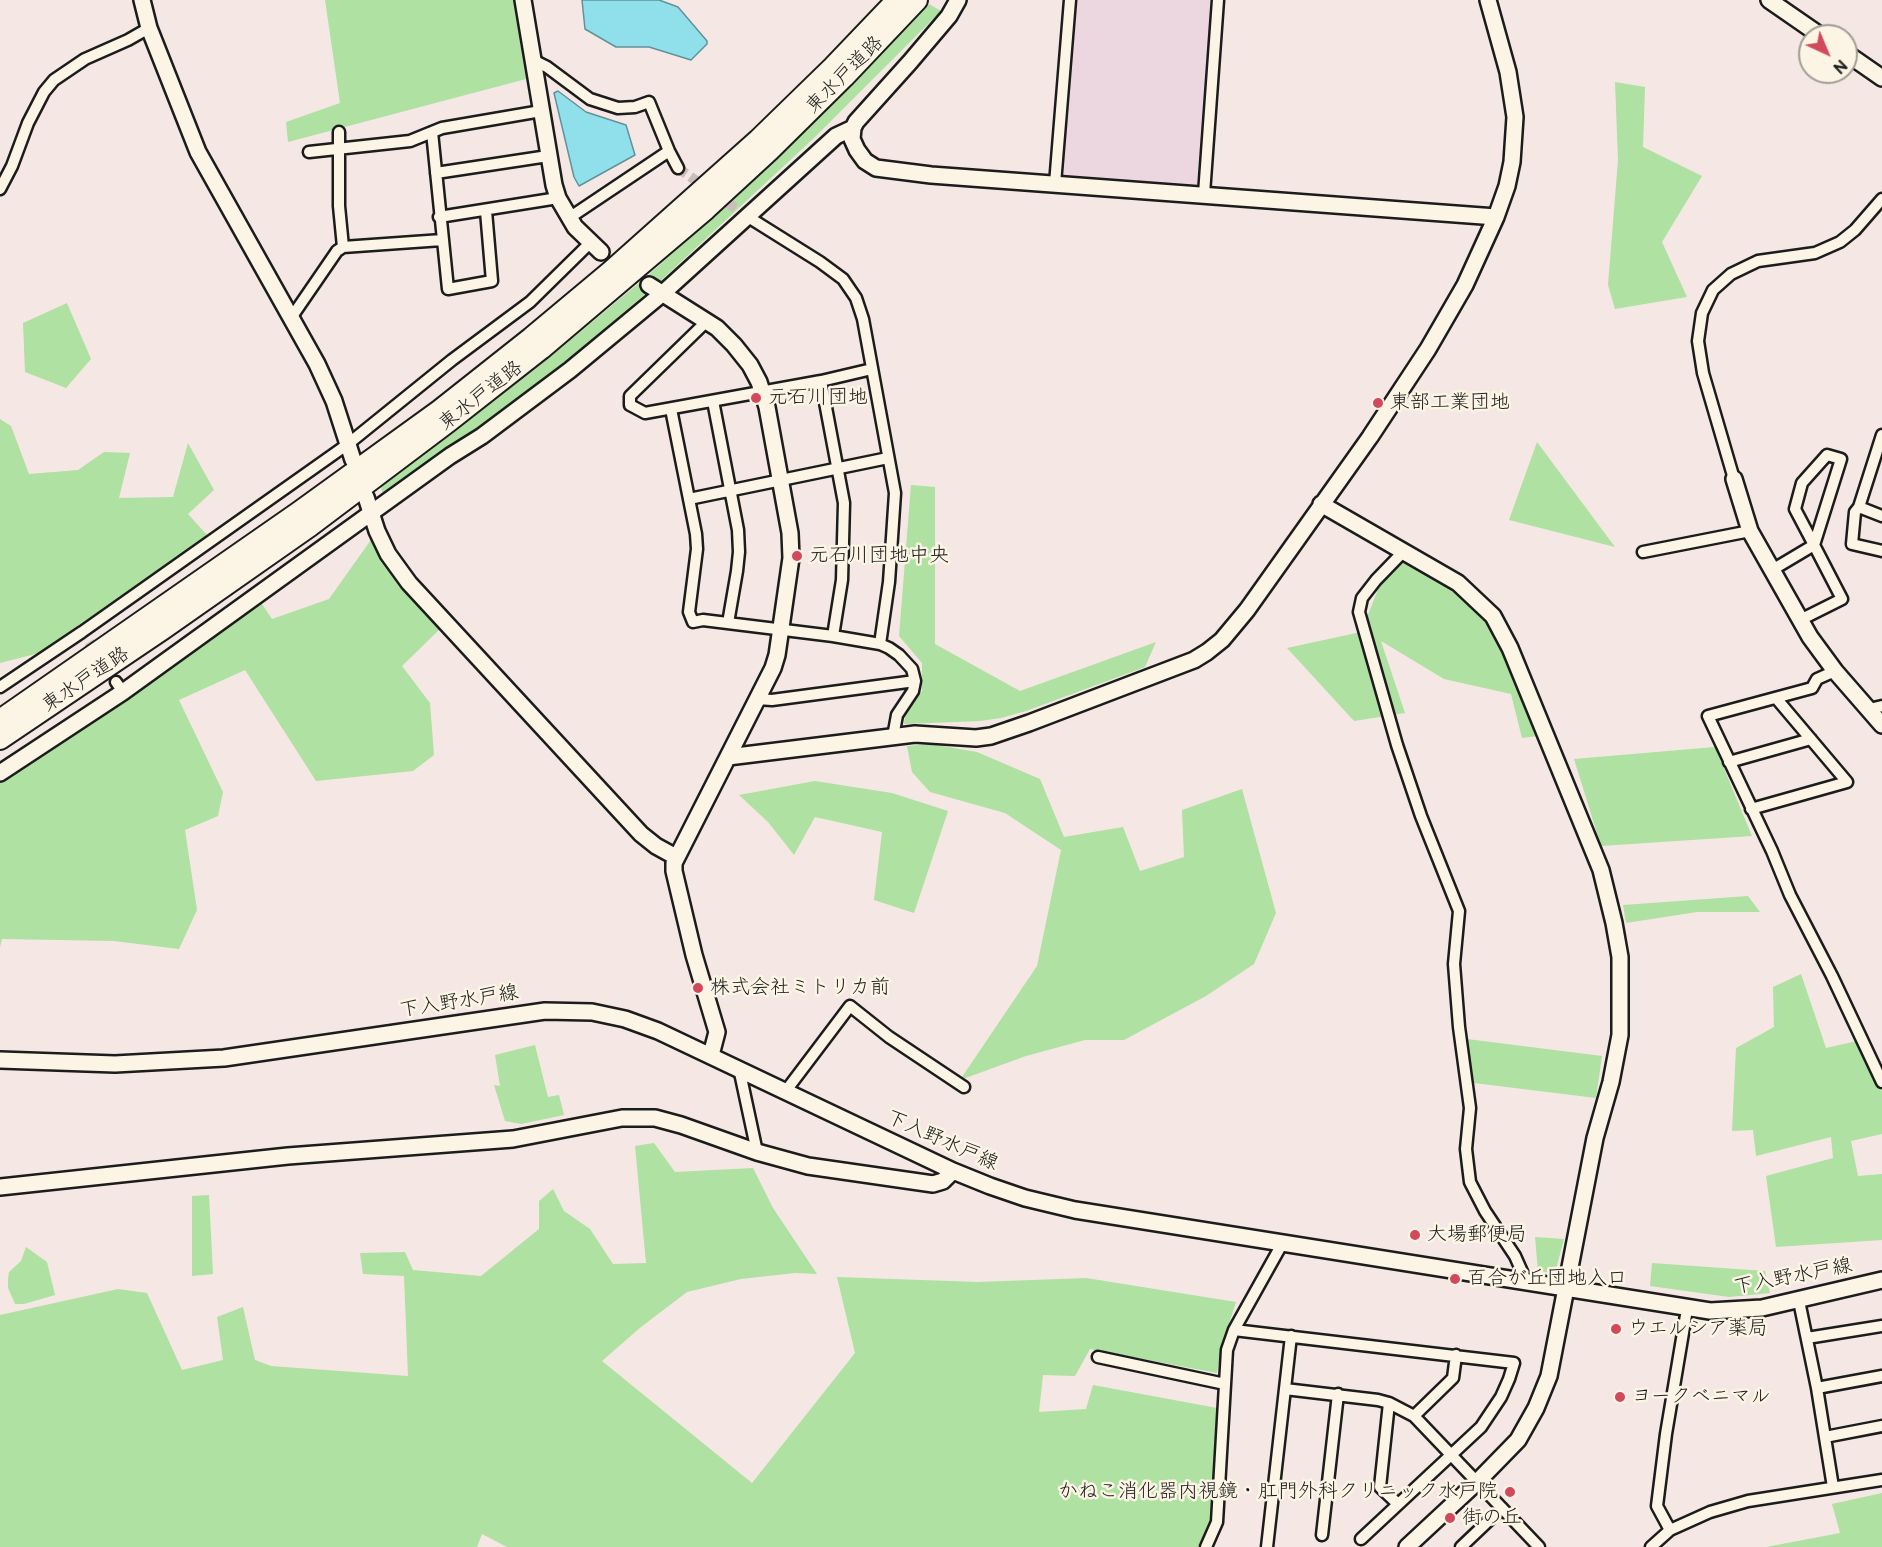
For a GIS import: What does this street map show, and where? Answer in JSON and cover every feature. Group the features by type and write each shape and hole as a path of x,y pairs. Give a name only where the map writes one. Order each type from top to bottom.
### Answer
{"highway":[{"name":"東水戸道路","path":"0,720 309,506 440,410 531,338 610,272 758,140 897,0"},
{"name":"東水戸道路","path":"0,739 163,629 310,525 541,350 769,151 917,0"}],"street":[{"path":"142,0 149,28 198,152 327,384 353,460"},
{"path":"0,687 82,632 348,444 530,302 595,248 569,218 558,198 548,156 523,0"},
{"path":"958,0 949,16 853,128 852,139 856,150 876,168 915,174 1204,194 1496,218"},
{"path":"1055,184 1070,0"},
{"path":"1204,194 1218,0"},
{"path":"728,757 915,734 976,738 999,734 1156,675 1208,652 1233,627 1370,437 1441,329 1465,285 1496,218 1512,162 1515,117 1508,72 1488,0"},
{"path":"1769,0 1804,24"},
{"path":"0,189 12,166 32,115 44,92 54,80 84,59 129,40 149,28"},
{"path":"533,60 547,67 590,99 618,108 635,107 649,102 678,168"},
{"path":"1858,61 1882,78"},
{"path":"309,153 410,141 442,128 541,111"},
{"path":"0,773 119,687 371,515 570,370 663,293 836,136 853,128"},
{"path":"339,132 339,206 343,247"},
{"path":"432,132 448,289 492,281 486,211"},
{"path":"569,218 669,151"},
{"path":"436,172 548,156"},
{"path":"440,217 558,198"},
{"path":"1882,200 1855,231 1840,242 1815,253 1758,261 1731,274 1713,290 1702,314 1698,341 1703,374 1750,531 1810,637 1835,671 1876,708 1882,725"},
{"path":"753,220 820,262 849,286 863,319 895,493 889,582 880,644"},
{"path":"291,318 337,251 343,247 442,240"},
{"path":"649,285 726,335 742,354 762,391 788,516 791,558 773,668 676,857 674,871 694,955 717,1032 711,1055"},
{"path":"707,321 630,396 630,405 645,413 821,381 872,369"},
{"path":"821,381 844,503 842,580 833,636"},
{"path":"713,401 738,530 739,552 728,623"},
{"path":"671,409 697,549 689,612 693,622 703,620 833,636 880,644 894,651 912,669 915,681 914,691 897,715 893,737"},
{"path":"1882,435 1859,507 1855,512 1852,544 1882,551"},
{"path":"1772,570 1814,545 1841,459 1827,455 1802,483 1795,509 1814,545 1842,599 1800,620"},
{"path":"689,499 888,458"},
{"path":"366,497 371,515 388,554 409,583 641,834 676,857"},
{"path":"1321,504 1468,590 1499,624 1601,870 1620,957 1620,1035 1611,1082 1595,1138 1565,1288 1553,1362 1536,1408 1518,1440 1407,1547"},
{"path":"1859,507 1882,516"},
{"path":"1644,552 1750,531"},
{"path":"1404,551 1376,579 1362,598 1359,612 1397,745 1421,816 1459,911 1454,964 1459,1027 1470,1108 1466,1149 1470,1182 1485,1211 1515,1256 1527,1283"},
{"path":"82,632 89,642"},
{"path":"1835,671 1817,678 1812,688 1708,716 1772,851 1790,896 1832,976 1882,1082"},
{"path":"757,699 772,700 915,681"},
{"path":"1752,809 1847,782 1776,698"},
{"path":"1730,762 1811,739"},
{"path":"785,1092 850,1006 889,1037 964,1087"},
{"name":"下入野水戸線","path":"0,1060 115,1064 224,1059 561,1010 592,1012 625,1018 711,1055 953,1171 1005,1192 1074,1210 1687,1309 1728,1311 1762,1308 1882,1280"},
{"path":"739,1068 757,1152"},
{"path":"0,1187 288,1156 513,1139 622,1118 664,1120 757,1152 808,1166 933,1184 943,1181 953,1171"},
{"path":"1206,1547 1217,1522 1227,1350 1234,1330 1282,1244"},
{"path":"1799,1301 1817,1388 1833,1487"},
{"path":"1670,1530 1657,1506 1666,1434 1687,1309"},
{"path":"1807,1338 1882,1326"},
{"path":"1234,1330 1514,1363 1509,1379 1491,1414 1480,1427 1361,1539"},
{"path":"1267,1547 1292,1336"},
{"path":"1414,1416 1453,1378 1456,1355"},
{"path":"1098,1357 1225,1384"},
{"path":"1817,1388 1882,1376"},
{"path":"1285,1389 1338,1394 1389,1403 1414,1416 1538,1547"},
{"path":"1322,1534 1338,1394"},
{"path":"1389,1403 1380,1487 1398,1504"},
{"path":"1825,1437 1882,1426"},
{"path":"1652,1547 1670,1530 1710,1512 1748,1501 1882,1479"},
{"path":"1461,1547 1502,1508"}],"shaded area":[{"path":"1074,0 1213,0 1197,184 1192,189 1067,179 1062,175"}],"green space":[{"path":"325,0 513,0 526,79 288,142 286,122 340,103"},
{"path":"929,4 941,11 814,138 656,285 555,370 384,499 381,487 538,367 645,278 731,201 799,136"},
{"path":"1615,82 1645,87 1643,147 1702,176 1662,242 1687,297 1615,309 1608,285 1618,160"},
{"path":"67,303 91,359 66,388 25,372 23,323"},
{"path":"0,419 11,426 29,474 78,470 104,452 130,453 119,498 173,497 188,443 214,490 188,514 207,535 39,653 0,663"},
{"path":"1537,442 1615,547 1509,520"},
{"path":"911,485 935,487 935,644 1020,691 1156,642 1145,667 1001,718 904,724 905,715 922,691 922,663 899,636"},
{"path":"373,537 392,575 442,627 402,666 430,703 434,755 413,771 316,781 245,670 179,700 223,792 218,816 185,830 197,910 179,949 114,941 2,939 0,947 0,781 262,604 272,619 329,599"},
{"path":"1391,557 1463,594 1490,623 1538,736 1522,738 1511,694 1444,679 1381,641 1405,713 1354,721 1287,648 1361,632"},
{"path":"931,744 977,752 1040,779 1064,837 1123,827 1140,871 1184,857 1182,810 1242,789 1276,913 1254,964 1206,996 1124,1040 1085,1040 1026,1056 960,1080 1037,966 1061,850 1005,813 930,792 912,772 907,746"},
{"path":"1715,747 1752,836 1601,846 1574,759"},
{"path":"815,781 892,793 948,811 914,913 874,900 882,832 815,817 794,855 768,822 739,795"},
{"path":"1748,896 1760,912 1697,912 1626,923 1623,905"},
{"path":"1801,974 1826,1048 1857,1041 1882,1092 1882,1134 1851,1141 1858,1176 1882,1174 1882,1240 1776,1247 1766,1176 1833,1158 1831,1137 1756,1156 1753,1130 1732,1131 1736,1048 1774,1027 1773,987"},
{"path":"1467,1039 1602,1056 1596,1098 1474,1083"},
{"path":"535,1045 548,1097 559,1095 564,1115 521,1124 505,1121 494,1085 500,1086 495,1055"},
{"path":"654,1143 675,1172 753,1168 773,1208 817,1274 795,1273 741,1279 687,1292 641,1327 602,1361 752,1483 855,1353 837,1277 978,1282 1086,1278 1236,1302 1221,1348 1217,1373 1090,1349 1075,1376 1043,1375 1039,1412 1086,1409 1093,1385 1217,1408 1211,1517 1198,1547 507,1547 482,1534 477,1547 0,1547 0,1315 118,1289 147,1293 182,1370 223,1360 217,1317 243,1307 255,1360 271,1366 408,1376 404,1276 363,1274 360,1253 405,1252 413,1270 481,1276 539,1229 539,1201 553,1189 564,1211 590,1229 613,1264 646,1263 635,1146"},
{"path":"209,1195 213,1274 192,1276 192,1196"},
{"path":"1535,1237 1564,1239 1555,1273 1538,1271"},
{"path":"26,1247 47,1262 55,1295 24,1304 15,1304 8,1288 9,1272 21,1261"},
{"path":"1652,1263 1765,1271 1770,1293 1729,1297 1650,1286"},
{"path":"1882,1493 1882,1547 1766,1547 1840,1533 1832,1504"}],"water":[{"path":"582,0 659,0 678,7 707,41 707,44 691,60 649,47 616,47 585,29"},
{"path":"558,91 586,112 626,125 635,155 579,186 574,177 554,93"}],"tunnel":[{"path":"678,168 752,220"},
{"path":"89,642 116,682"}],"place":[{"name":"元石川団地","path":"756,398"},
{"name":"東部工業団地","path":"1378,403"},
{"name":"元石川団地中央","path":"797,556"},
{"name":"株式会社ミトリカ前","path":"698,988"},
{"name":"大場郵便局","path":"1415,1235"},
{"name":"百合が丘団地入口","path":"1455,1279"},
{"name":"ウエルシア薬局","path":"1616,1329"},
{"name":"ヨークベニマル","path":"1620,1397"},
{"name":"かねこ消化器内視鏡・肛門外科クリニック水戸院","path":"1510,1492"},
{"name":"街の丘","path":"1450,1518"}]}
